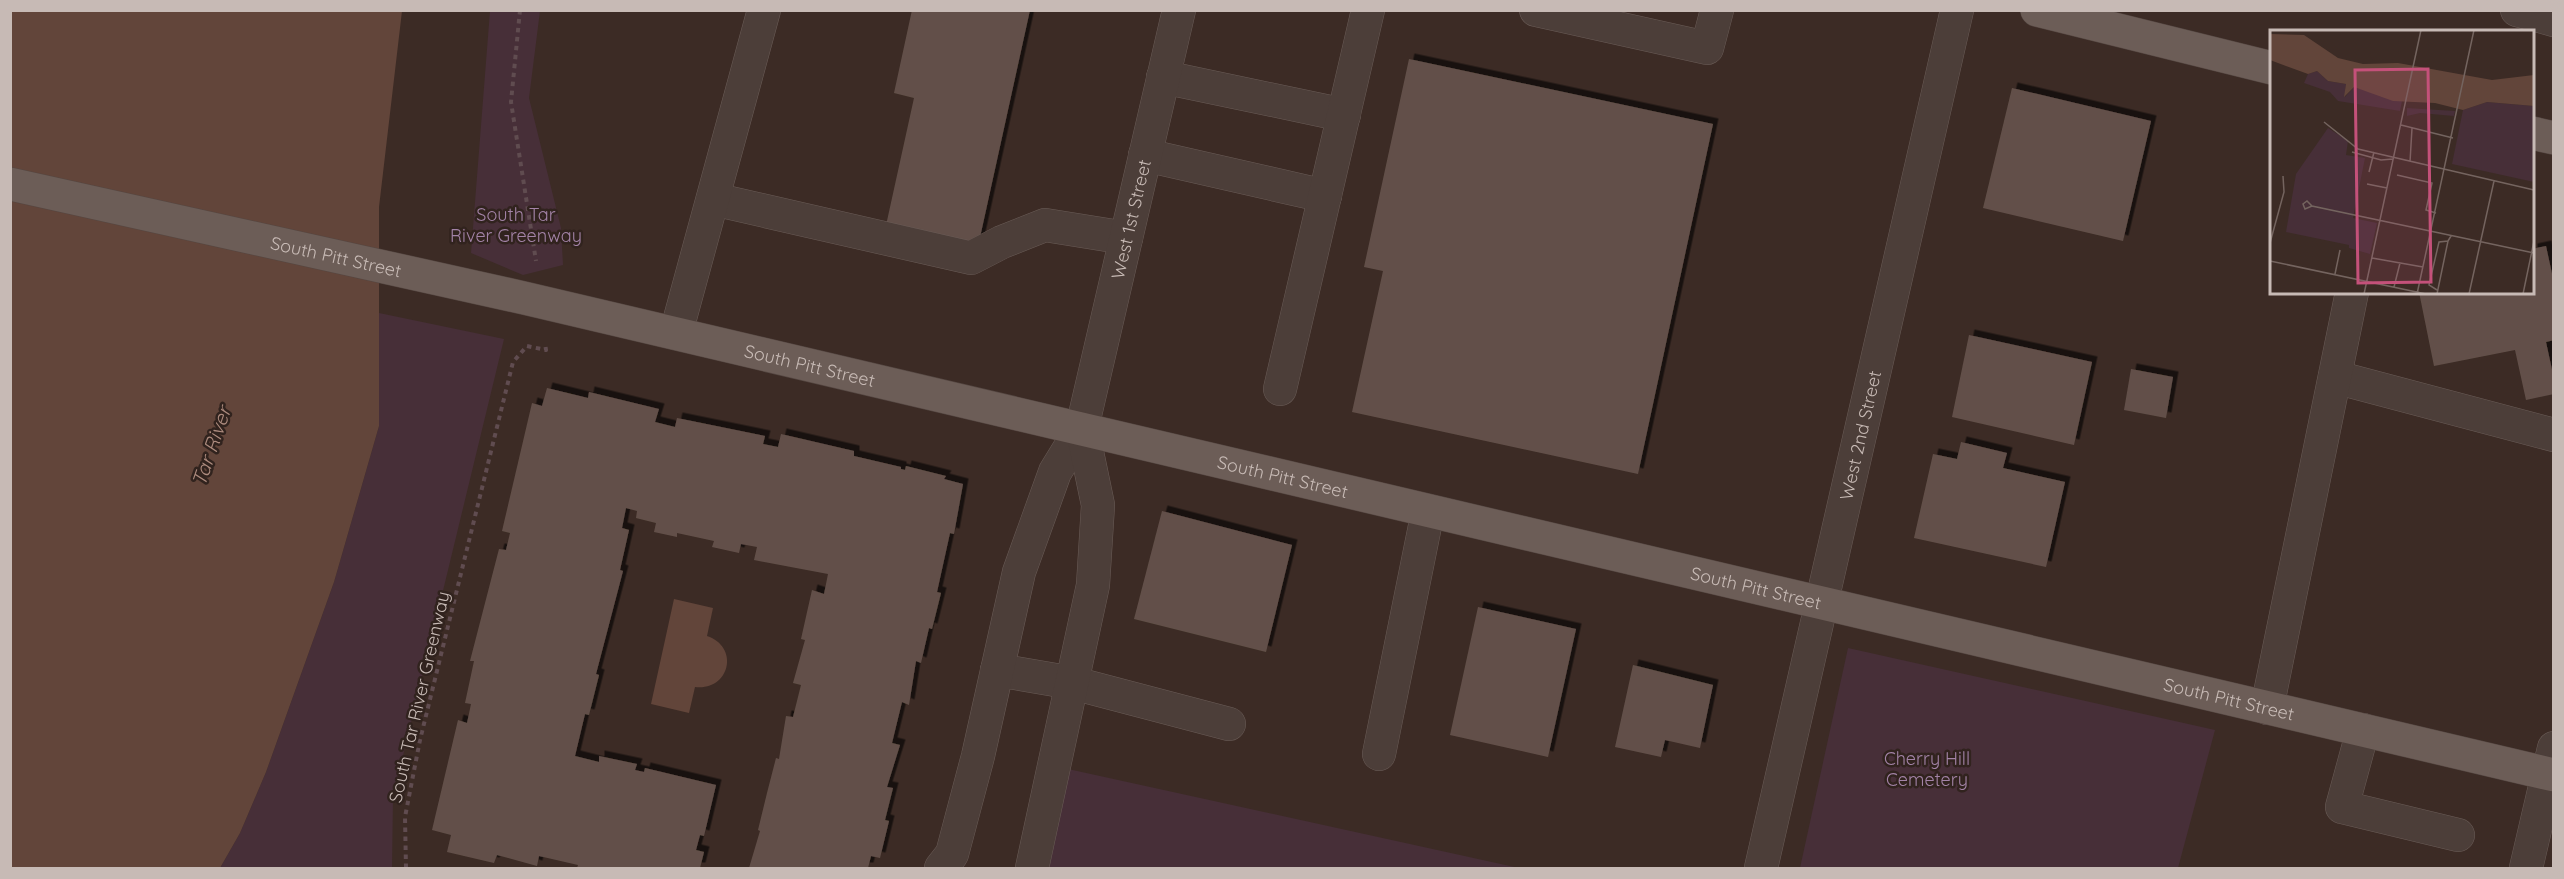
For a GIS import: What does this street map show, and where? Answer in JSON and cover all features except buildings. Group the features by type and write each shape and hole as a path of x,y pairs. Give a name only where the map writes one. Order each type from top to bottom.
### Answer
{"main road":[{"path":"2037,10 2270,68"},
{"path":"2534,133 2553,138"},
{"name":"South Pitt Street","path":"10,184 676,333 2363,730 2552,765"}],"street":[{"path":"676,333 764,10"},
{"name":"West 1st Street","path":"1082,428 1179,10"},
{"path":"1280,389 1368,10"},
{"path":"1536,10 1707,48 1717,10"},
{"name":"West 2nd Street","path":"1762,865 1957,10"},
{"path":"2517,10 2553,20"},
{"path":"1163,77 1344,115"},
{"path":"1145,156 1325,196"},
{"path":"713,199 971,258 1002,242 1045,225 1126,238"},
{"path":"2267,708 2352,294"},
{"path":"2335,377 2553,435"},
{"path":"943,868 952,854 978,756 1019,572 1055,472 1082,428"},
{"path":"1032,868 1094,585 1098,505 1082,428"},
{"path":"1379,754 1428,511"},
{"path":"997,670 1073,683 1229,724"},
{"path":"2363,730 2342,807 2458,835"},
{"path":"2526,868 2552,765"}],"path":[{"path":"520,10 511,102 538,270"},
{"name":"South Tar River Greenway","path":"406,868 405,817 420,740 513,362 527,346 546,350"}],"green space":[{"name":"South Tar River Greenway","path":"490,11 540,11 529,98 561,228 563,265 523,275 471,253"},
{"path":"379,313 504,339 393,797 392,868 220,868 240,833 266,772 334,582 379,426"},
{"name":"Cherry Hill Cemetery","path":"1848,648 2215,730 2178,868 1800,868"},
{"path":"1068,769 1519,868 1049,868"}],"water":[{"name":"Tar River","path":"10,11 402,11 379,207 379,426 334,582 266,772 240,833 220,868 11,868"},
{"path":"674,599 713,608 707,636 724,649 727,658 723,676 707,686 695,687 689,713 651,704"}]}
